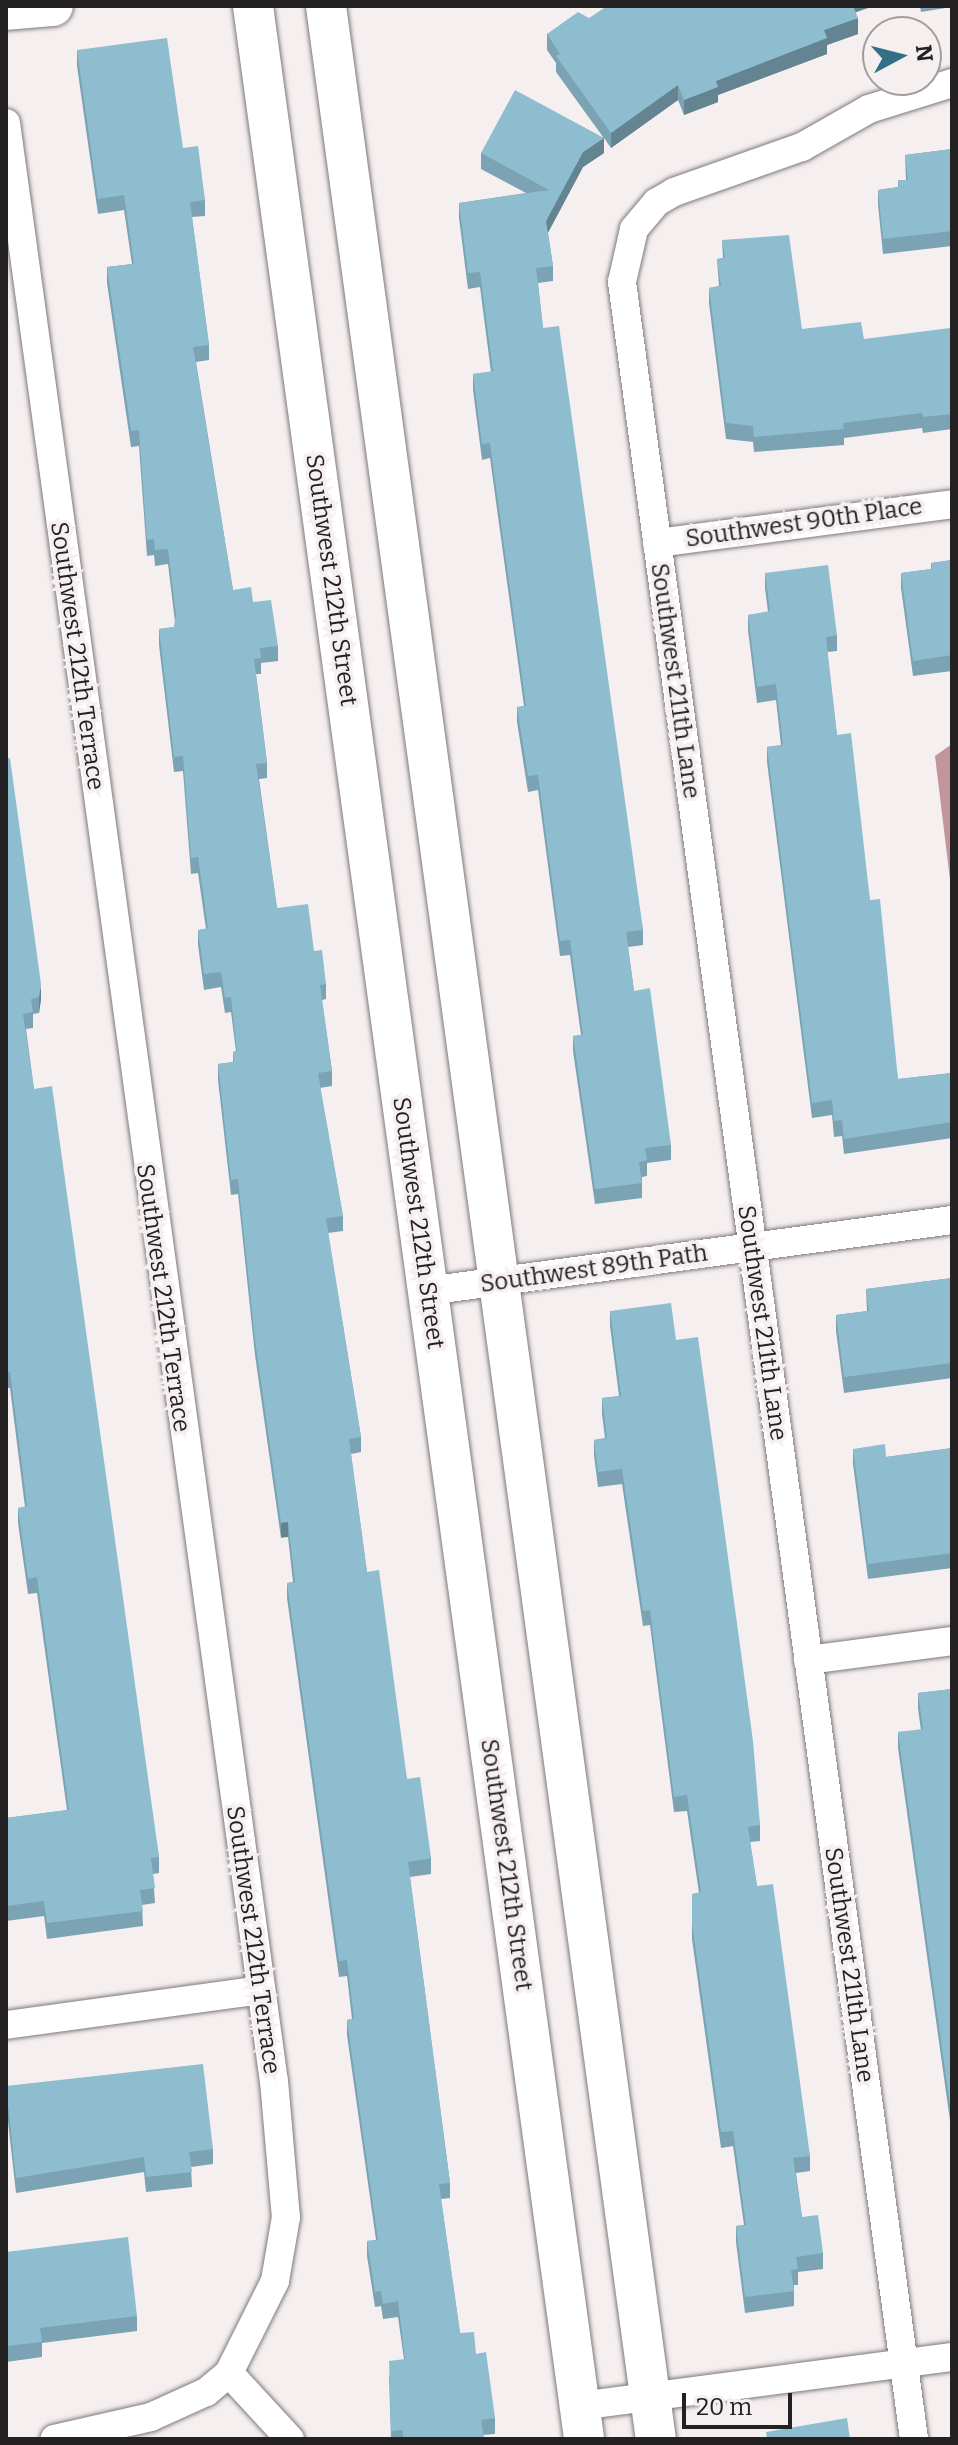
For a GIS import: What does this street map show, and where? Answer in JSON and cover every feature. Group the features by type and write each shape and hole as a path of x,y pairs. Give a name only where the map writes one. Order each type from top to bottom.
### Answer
{"street":[{"path":"6,10 53,6"},
{"name":"Southwest 212th Street","path":"253,6 582,2422"},
{"path":"326,6 656,2439"},
{"name":"Southwest 211th Lane","path":"914,2439 622,282 630,238 647,213 674,192 802,147 869,109 952,83"},
{"name":"Southwest 212th Terrace","path":"6,123 260,1990 286,2217 275,2281 229,2373"},
{"name":"Southwest 90th Place","path":"657,543 952,504"},
{"name":"Southwest 89th Path","path":"427,1291 952,1220"},
{"path":"808,1660 952,1641"},
{"path":"6,2025 260,1990"},
{"path":"582,2422 650,2398 952,2357"},
{"path":"54,2439 151,2417 206,2392 229,2373 290,2439"}],"shaded area":[{"path":"952,744 952,896 935,756"}],"building":[{"path":"607,6 853,6 858,18 824,30 827,38 716,81 718,87 684,100 678,85 611,133 556,56 560,54 547,34 578,12 589,18"},
{"path":"167,38 183,148 198,146 205,200 190,202 209,345 193,347 233,590 251,587 253,602 271,600 278,646 260,648 261,658 254,659 267,763 256,764 277,908 308,904 314,951 322,950 326,984 320,985 332,1071 318,1073 343,1216 326,1218 361,1437 349,1439 367,1572 379,1570 407,1779 420,1777 431,1858 408,1862 450,2183 439,2184 460,2333 474,2332 476,2354 486,2352 495,2418 481,2420 484,2439 404,2439 402,2430 391,2431 389,2361 405,2359 398,2301 383,2304 381,2291 375,2292 367,2241 378,2240 347,2020 354,2019 347,1960 339,1961 287,1583 295,1582 288,1522 281,1523 255,1340 238,1179 231,1180 218,1064 234,1062 233,1052 237,1051 231,997 225,998 221,972 204,974 198,930 208,928 198,857 191,858 183,756 174,757 159,629 174,627 176,615 168,549 155,550 154,539 147,540 139,430 131,431 107,267 134,264 124,195 98,199 77,50"},
{"path":"515,90 604,138 583,152 546,221 553,266 536,268 543,328 559,326 643,930 626,932 634,991 650,988 671,1145 645,1148 647,1160 639,1162 642,1183 595,1189 573,1036 583,1035 570,940 560,941 538,775 528,776 517,707 526,706 490,443 482,444 473,374 493,371 480,272 468,273 459,203 549,190 481,153"},
{"path":"952,149 952,231 883,239 878,190 899,187 898,180 908,180 905,155"},
{"path":"789,235 802,329 861,322 864,339 950,328 952,414 923,417 922,413 843,423 844,429 754,437 753,426 726,423 709,288 721,286 717,259 725,258 722,240"},
{"path":"952,560 952,655 913,661 901,573 932,569 931,563"},
{"path":"828,565 837,635 826,637 837,735 851,733 870,900 880,899 898,1079 952,1073 952,1122 844,1139 842,1120 834,1121 832,1100 812,1103 767,747 783,745 776,684 757,687 748,615 770,611 765,573"},
{"path":"10,758 41,984 39,997 31,999 33,1012 23,1014 34,1089 52,1086 159,1857 151,1858 155,1888 140,1890 143,1911 47,1923 44,1901 6,1906 6,1818 69,1810 37,1577 28,1579 18,1508 27,1506 10,1372 6,1373 6,759"},
{"path":"952,1278 952,1363 844,1377 836,1315 869,1311 866,1289"},
{"path":"671,1303 676,1340 698,1337 753,1741 760,1825 748,1827 757,1886 773,1884 810,2156 793,2158 802,2217 818,2215 823,2253 796,2257 798,2269 791,2270 794,2291 745,2297 736,2226 746,2225 733,2131 721,2132 692,1923 692,1894 701,1892 687,1795 674,1797 650,1610 643,1611 622,1469 598,1472 594,1440 607,1438 602,1398 621,1396 610,1311"},
{"path":"885,1444 886,1457 952,1448 952,1553 868,1564 853,1449"},
{"path":"952,1689 952,2120 898,1732 923,1729 918,1693"},
{"path":"203,2064 213,2149 189,2152 192,2172 146,2177 144,2157 16,2178 6,2086"},
{"path":"128,2237 137,2316 40,2328 42,2342 6,2346 6,2252"},
{"path":"847,2418 850,2439 767,2439 766,2432"}]}
